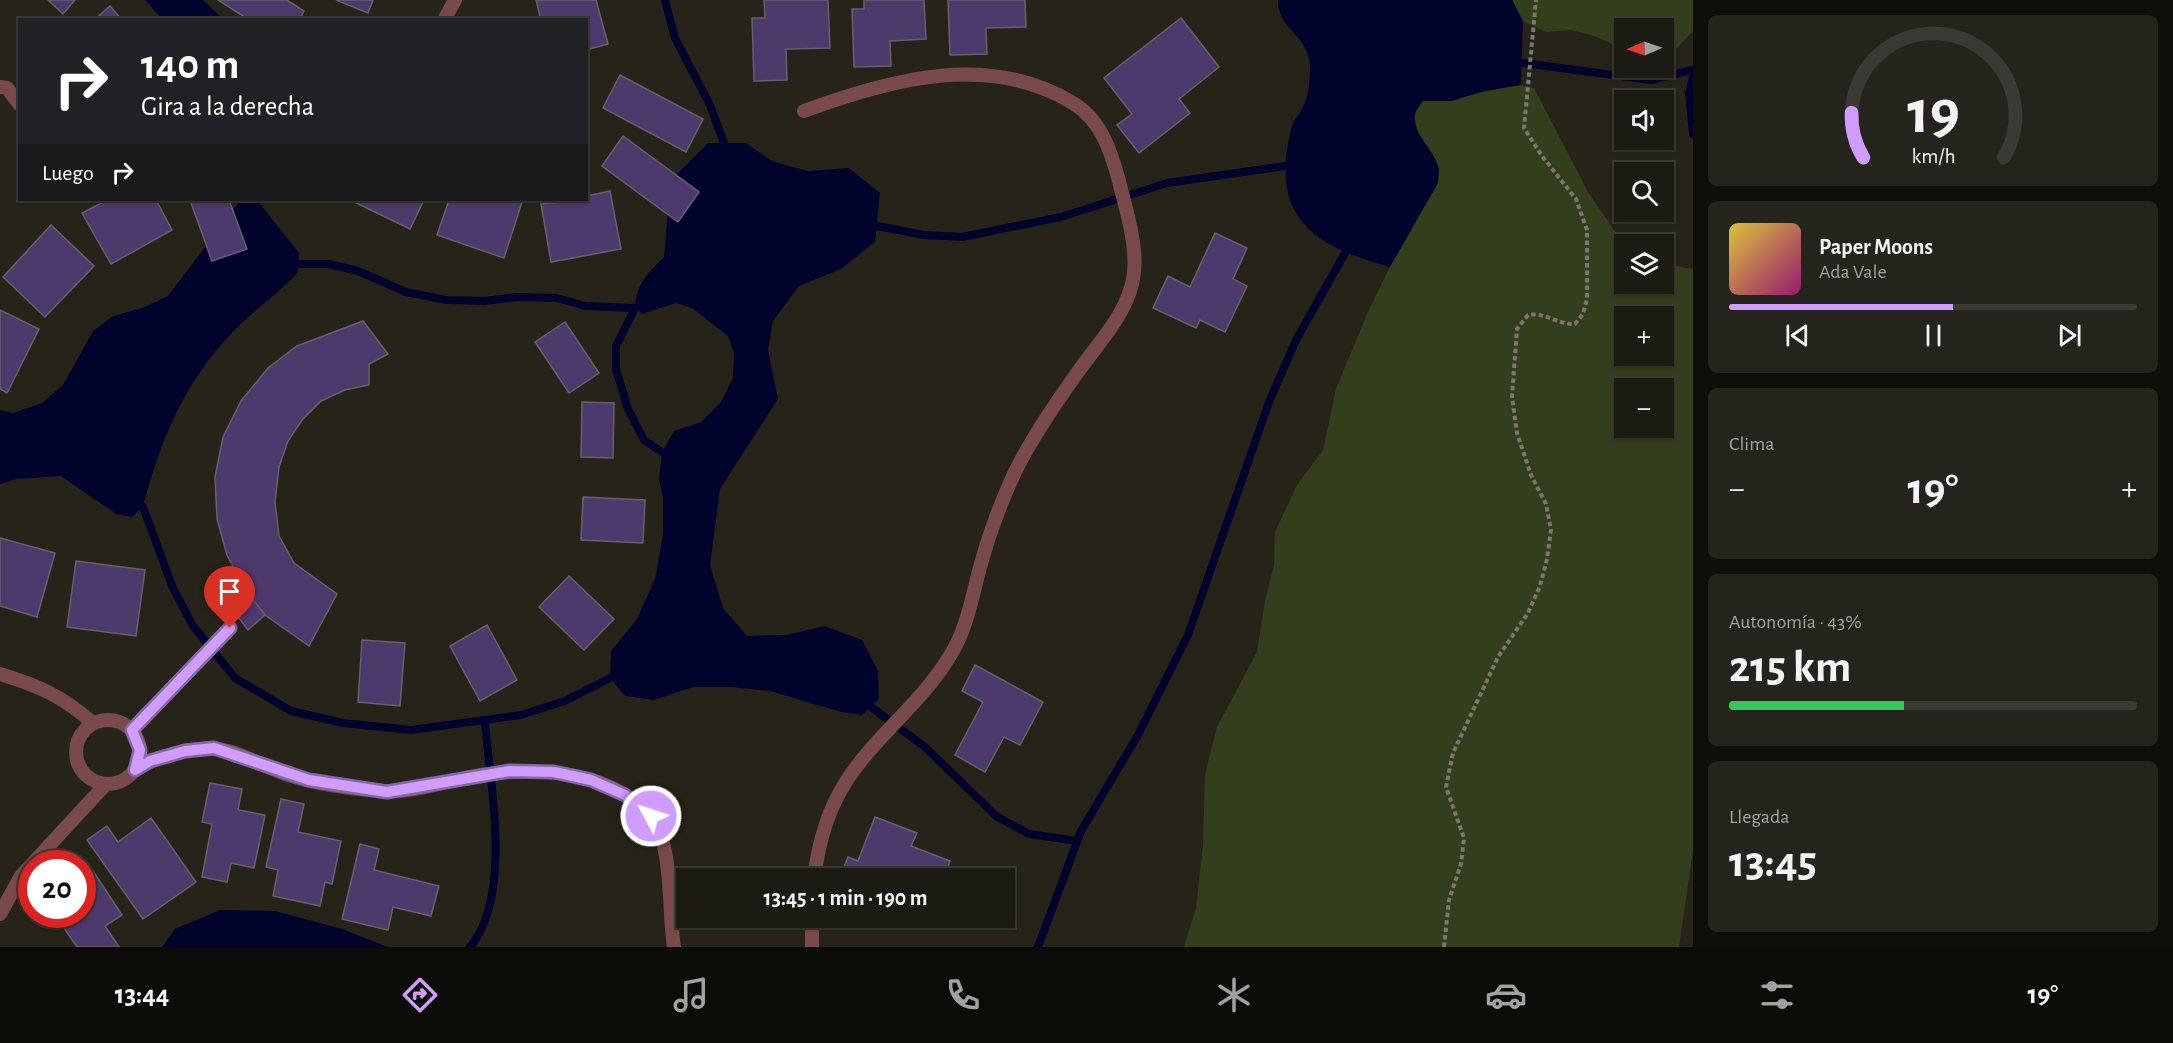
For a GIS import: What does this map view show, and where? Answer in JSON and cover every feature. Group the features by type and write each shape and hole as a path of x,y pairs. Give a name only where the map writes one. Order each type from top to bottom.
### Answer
{"lane":[{"path":"445,18 455,0"},
{"path":"804,111 845,96 892,84 948,74 1002,75 1049,89 1088,112 1112,152 1127,214 1134,273 1122,309 1078,372 1011,479 990,531 964,629 948,660 907,712 847,780 824,826 816,868"},
{"path":"0,87 7,88 18,102"},
{"path":"132,730 227,632"},
{"path":"0,674 32,684 67,701 93,723"},
{"path":"106,784 87,776 77,758 79,738 93,723 114,719 132,730 140,750 135,770"},
{"path":"0,914 21,876 106,784 127,778 150,761 185,751 214,748 234,753 286,774 348,788 387,792 507,772 554,772 591,780 625,795 651,816 665,847 674,947"},
{"path":"812,928 812,947"}],"path":[{"path":"1444,947 1449,900 1461,864 1464,838 1446,787 1453,753 1498,657 1528,613 1540,586 1551,530 1546,504 1531,475 1517,433 1512,397 1517,329 1528,315 1540,313 1566,324 1575,324 1583,314 1587,299 1587,230 1576,199 1542,156 1524,128 1536,0"}],"green space":[{"path":"1512,0 1693,0 1693,31 1674,51 1674,18 1614,18 1614,45 1572,30 1546,32 1523,21"},
{"path":"1521,85 1534,88 1588,192 1617,234 1614,234 1614,294 1674,294 1674,266 1693,269 1693,850 1679,947 1184,947 1196,908 1203,845 1205,774 1217,727 1257,652 1265,601 1274,565 1275,532 1297,485 1323,450 1336,389 1367,314 1399,248 1438,183 1439,170 1418,133 1414,115 1423,101 1460,97"}],"water":[{"path":"145,0 203,0 222,18 161,18"},
{"path":"1278,0 1512,0 1523,21 1521,85 1484,91 1452,101 1423,101 1417,110 1416,127 1436,160 1439,169 1438,183 1390,267 1338,249 1318,237 1302,222 1292,204 1286,183 1286,157 1292,126 1306,99 1310,71 1306,49 1283,19"},
{"path":"708,143 746,143 772,161 808,171 849,168 880,193 875,242 841,269 799,286 773,321 768,350 778,399 720,489 710,565 723,608 747,636 786,635 825,626 862,640 878,671 879,699 862,715 841,712 770,691 731,687 693,687 654,700 625,696 610,678 611,651 637,619 655,579 663,534 663,497 659,479 662,452 674,431 701,422 721,402 733,378 734,353 728,336 692,308 676,303 642,314 635,308 640,286 664,257 668,210 677,174"},
{"path":"240,201 258,201 299,253 298,272 225,341 193,384 168,430 143,507 132,517 116,514 61,476 17,479 0,484 0,410 13,413 42,403 63,385 93,331 113,316 142,308 168,296"},
{"path":"220,910 275,911 342,929 388,947 162,947 175,929"}],"building":[{"path":"48,0 75,0 63,14"},
{"path":"218,0 287,0 304,11 300,18 246,18"},
{"path":"336,0 373,0 368,13"},
{"path":"536,0 596,0 608,44 588,49 588,18 540,18"},
{"path":"764,0 828,0 830,48 786,49 787,80 754,81 752,18 765,18"},
{"path":"864,0 924,0 926,39 890,41 891,66 854,67 852,9 864,9"},
{"path":"948,0 1025,0 1026,27 986,28 987,54 950,55"},
{"path":"110,6 120,18 96,18"},
{"path":"1181,18 1219,67 1179,99 1190,113 1139,153 1117,125 1132,114 1104,78"},
{"path":"620,75 703,119 686,152 603,108"},
{"path":"623,136 699,192 678,222 602,166"},
{"path":"610,191 621,249 551,262 541,204 588,201 588,196"},
{"path":"105,201 157,201 172,230 111,264 82,213"},
{"path":"190,201 229,201 247,249 212,261"},
{"path":"352,201 424,201 410,229"},
{"path":"449,201 522,202 504,258 437,235"},
{"path":"51,225 94,266 45,317 3,277"},
{"path":"1215,233 1247,248 1233,279 1247,286 1225,332 1200,320 1196,328 1153,308 1168,276 1190,287"},
{"path":"0,310 39,329 7,393 0,389"},
{"path":"363,321 388,354 369,364 369,385 345,390 321,401 302,420 288,441 279,467 275,502 279,536 294,563 337,594 309,646 265,615 246,591 227,555 217,519 215,477 223,437 241,401 268,368 297,346"},
{"path":"565,322 599,373 569,393 535,342"},
{"path":"582,402 614,403 613,458 581,457"},
{"path":"583,497 645,500 643,543 581,540"},
{"path":"0,538 55,553 37,617 0,606"},
{"path":"76,561 145,570 136,636 67,627"},
{"path":"569,576 614,619 584,650 539,607"},
{"path":"246,591 265,615 248,630 228,604"},
{"path":"487,625 517,680 480,701 450,646"},
{"path":"362,640 405,643 400,706 358,702"},
{"path":"975,665 1043,702 1020,745 1004,737 985,772 955,755 983,702 962,691"},
{"path":"210,783 242,789 238,810 265,815 254,868 231,863 227,882 202,877 212,824 202,822"},
{"path":"281,799 304,804 298,832 341,841 332,884 325,882 320,906 273,896 278,870 266,867"},
{"path":"875,817 917,833 911,846 950,861 947,868 844,868 848,857 858,861"},
{"path":"151,818 196,882 143,919 87,840 107,826 118,842"},
{"path":"360,844 379,849 374,870 439,886 431,916 393,907 388,930 342,919"},
{"path":"96,876 122,915 105,926 119,947 77,947 64,928 96,928"}],"waterway":[{"path":"665,0 675,38 710,105 724,143"},
{"path":"1523,63 1651,80 1693,70"},
{"path":"1693,77 1689,93 1693,134"},
{"path":"877,226 924,235 962,237 1061,217 1167,183 1285,166"},
{"path":"1038,947 1081,831 1138,735 1188,635 1269,402 1296,340 1345,253"},
{"path":"298,264 328,264 358,271 406,292 446,300 557,298 585,306 635,308 616,346 616,369 628,409 644,440 662,452"},
{"path":"143,507 173,588 193,626 235,678 291,711 343,723 411,730 521,715 565,701 610,678"},
{"path":"871,707 925,747 996,816 1029,834 1077,841"},
{"path":"470,947 483,925 491,899 495,870 494,808 485,722"}],"route":[{"path":"230,628 132,730 138,739 140,750 135,770 150,761 185,751 214,748 309,780 348,788 387,792 510,771 554,772 591,780 625,795 651,816"}]}
